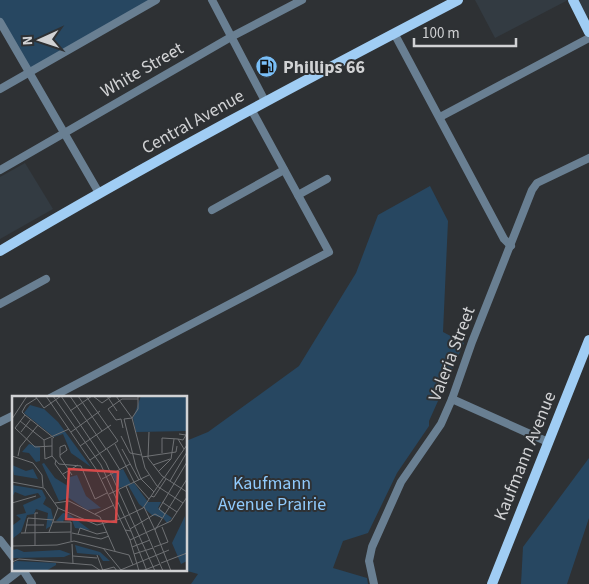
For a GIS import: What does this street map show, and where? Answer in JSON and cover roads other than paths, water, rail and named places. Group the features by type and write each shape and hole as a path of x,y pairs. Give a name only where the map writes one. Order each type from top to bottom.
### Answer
{"main road":[{"name":"Central Avenue","path":"0,252 98,193 250,109 458,0"},
{"path":"573,0 585,14 589,32"},
{"name":"Kaufmann Avenue","path":"492,584 589,340"}],"street":[{"path":"0,90 156,0"},
{"path":"212,0 265,101"},
{"name":"White Street","path":"0,170 231,37 302,0"},
{"path":"0,22 98,193"},
{"path":"394,33 504,239 511,246"},
{"path":"440,117 589,38"},
{"path":"54,396 329,252 250,109"},
{"name":"Valeria Street","path":"374,584 369,561 372,547 400,482 440,424 452,399 472,342 532,190 537,183 589,158"},
{"path":"212,210 284,170"},
{"path":"298,195 327,179"},
{"path":"0,304 46,279"},
{"path":"452,399 548,442"},
{"path":"0,422 12,416"},
{"path":"0,540 12,555"},
{"path":"2,584 18,572"},
{"path":"23,572 32,584"}],"place":[{"name":"Phillips 66","path":"267,67"}],"park label":[{"name":"Kaufmann Avenue Prairie","path":"272,493"}]}
